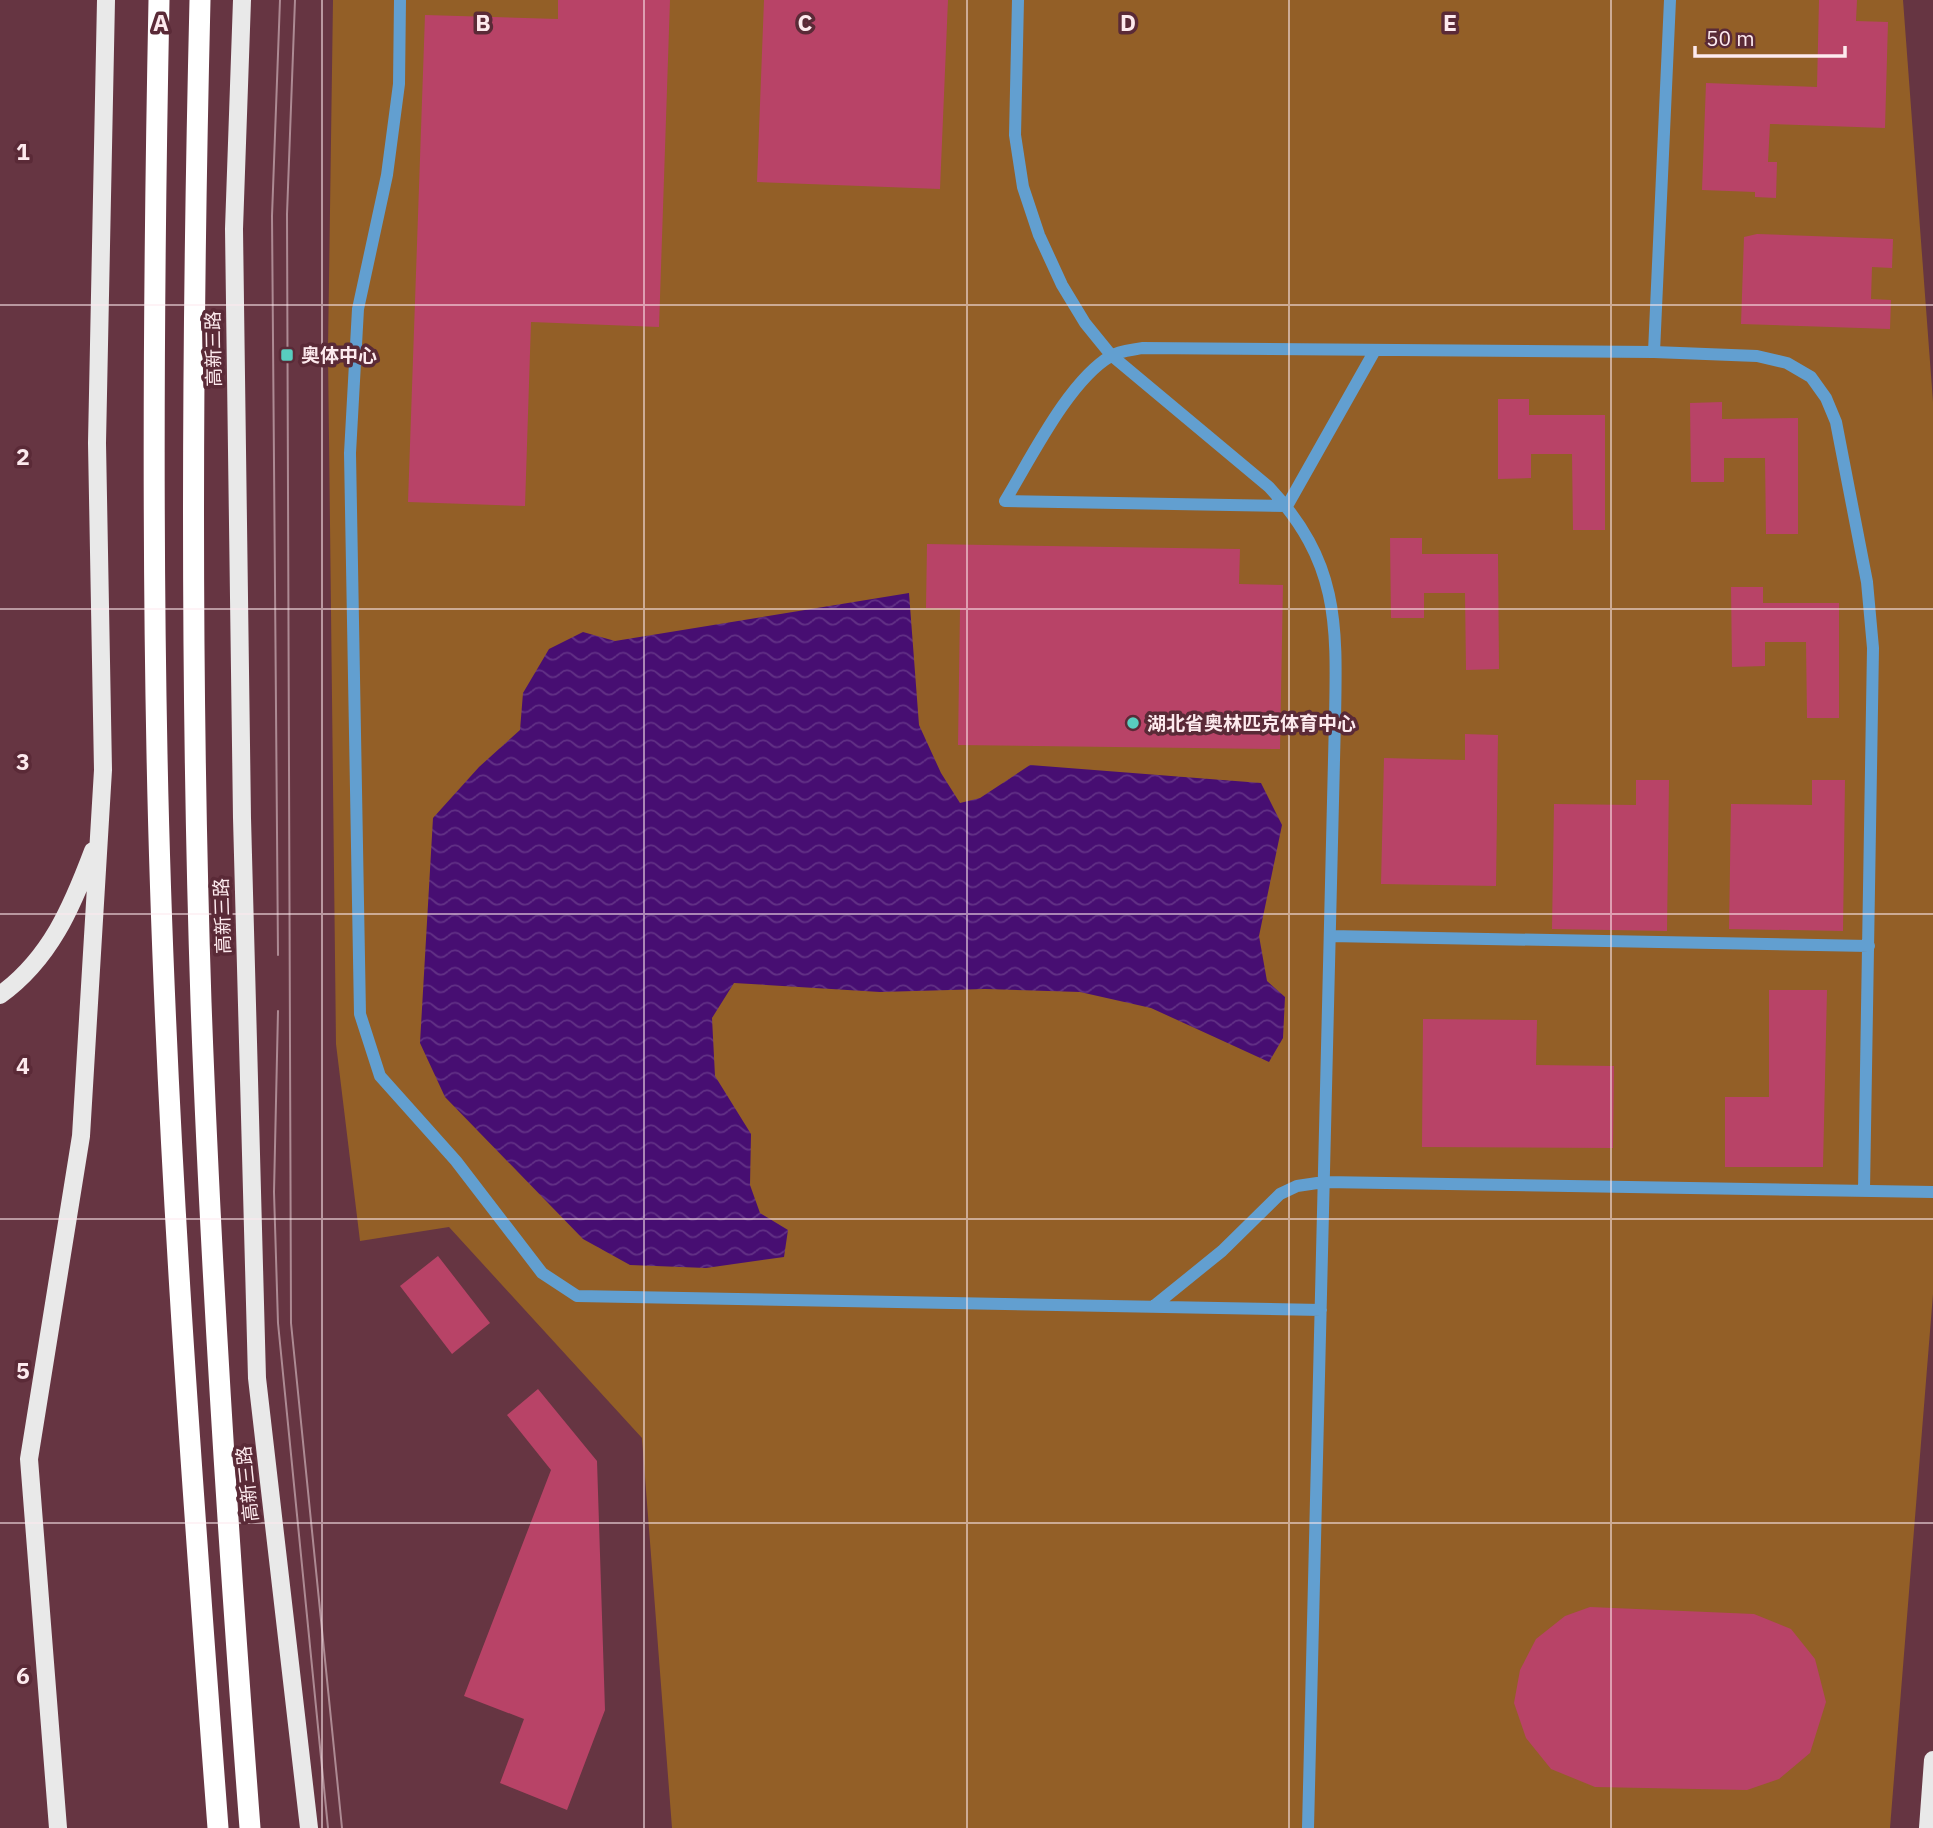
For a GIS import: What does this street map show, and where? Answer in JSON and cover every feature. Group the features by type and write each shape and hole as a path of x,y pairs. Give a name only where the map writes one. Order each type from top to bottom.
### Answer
{"highway":[{"path":"159,0 154,226 157,757 181,1297 218,1828"},
{"name":"高新三路","path":"200,0 193,520 201,1001 214,1310 250,1828"}],"main road":[{"path":"58,1828 29,1459 81,1136 100,834 104,698 97,443 106,0"},
{"name":"高新三路","path":"242,0 234,229 242,818 257,1378 309,1828"},
{"path":"0,995 16,983 45,952 70,913 100,834"},
{"path":"1928,1828 1933,1760"}],"street":[{"path":"400,0 399,84 387,175 358,309 349,453 360,1014 380,1076 456,1161 541,1273 577,1296 617,1299 1321,1310"},
{"path":"1018,0 1015,135 1023,187 1039,235 1062,285 1085,323 1111,355 1269,486 1308,536 1326,575 1336,645 1308,1828"},
{"path":"1654,352 1670,0"},
{"path":"1287,506 1005,501 1054,419 1087,376 1111,355 1142,348 1374,352 1654,352 1757,356 1787,363 1811,377 1826,398 1836,422 1867,582 1874,648 1864,1190"},
{"path":"1287,506 1374,352"},
{"path":"1330,936 1869,946"},
{"path":"1154,1306 1193,1277 1280,1194 1297,1186 1324,1182 1933,1192"}],"shaded area":[{"name":"湖北省奥林匹克体育中心","path":"333,0 1903,0 1933,402 1933,1294 1890,1828 672,1828 642,1438 449,1227 360,1241 336,1044 328,351"}],"water":[{"path":"909,593 919,725 941,773 960,803 980,798 1030,765 1261,783 1282,825 1259,936 1267,981 1285,997 1283,1038 1269,1062 1151,1008 1080,992 985,989 880,992 734,983 712,1018 715,1076 751,1134 750,1185 760,1213 788,1230 784,1257 706,1268 630,1265 583,1239 445,1097 420,1043 433,818 479,767 520,730 523,693 549,649 583,632 615,641"}],"building":[{"path":"558,0 670,0 659,327 531,322 525,506 408,502 425,15 558,19"},
{"path":"764,0 948,0 940,189 757,182"},
{"path":"1819,0 1857,0 1856,21 1888,22 1885,128 1770,124 1768,162 1777,162 1776,198 1755,197 1755,192 1702,190 1706,83 1817,87"},
{"path":"1757,234 1893,239 1892,268 1872,267 1871,299 1891,300 1890,329 1741,324 1744,237"},
{"path":"1498,399 1529,399 1529,415 1605,415 1605,530 1573,530 1572,454 1531,454 1531,478 1498,479"},
{"path":"1722,402 1722,419 1798,418 1798,534 1766,534 1765,458 1724,458 1724,482 1691,482 1690,403"},
{"path":"1390,538 1422,538 1422,554 1498,554 1499,669 1466,670 1465,593 1424,593 1424,618 1391,618"},
{"path":"927,544 1240,549 1239,584 1283,585 1280,749 958,745 960,609 926,608"},
{"path":"1731,587 1763,587 1763,603 1839,603 1839,718 1807,718 1806,642 1765,642 1765,666 1732,667"},
{"path":"1465,734 1498,735 1496,886 1381,884 1384,758 1465,760"},
{"path":"1636,780 1669,780 1667,931 1552,929 1554,804 1636,805"},
{"path":"1812,780 1845,780 1843,931 1729,929 1731,804 1812,805"},
{"path":"1769,990 1827,990 1823,1167 1725,1167 1725,1097 1769,1097"},
{"path":"1423,1019 1537,1020 1536,1065 1614,1066 1613,1148 1422,1147"},
{"path":"438,1256 490,1323 452,1354 400,1286"},
{"path":"538,1389 597,1461 605,1710 567,1810 500,1783 524,1719 464,1696 551,1470 507,1415"},
{"path":"1590,1607 1754,1614 1791,1629 1815,1659 1826,1702 1810,1753 1779,1779 1747,1790 1595,1787 1551,1769 1526,1738 1514,1703 1520,1670 1536,1639 1565,1616"}],"tram line":[{"path":"278,955 272,216 280,0"},
{"path":"295,0 287,214 291,1323 342,1828"},
{"path":"278,1011 274,1192 278,1323 328,1828"}],"place":[{"name":"奥体中心","path":"287,355"},
{"name":"湖北省奥林匹克体育中心","path":"1133,723"}]}
